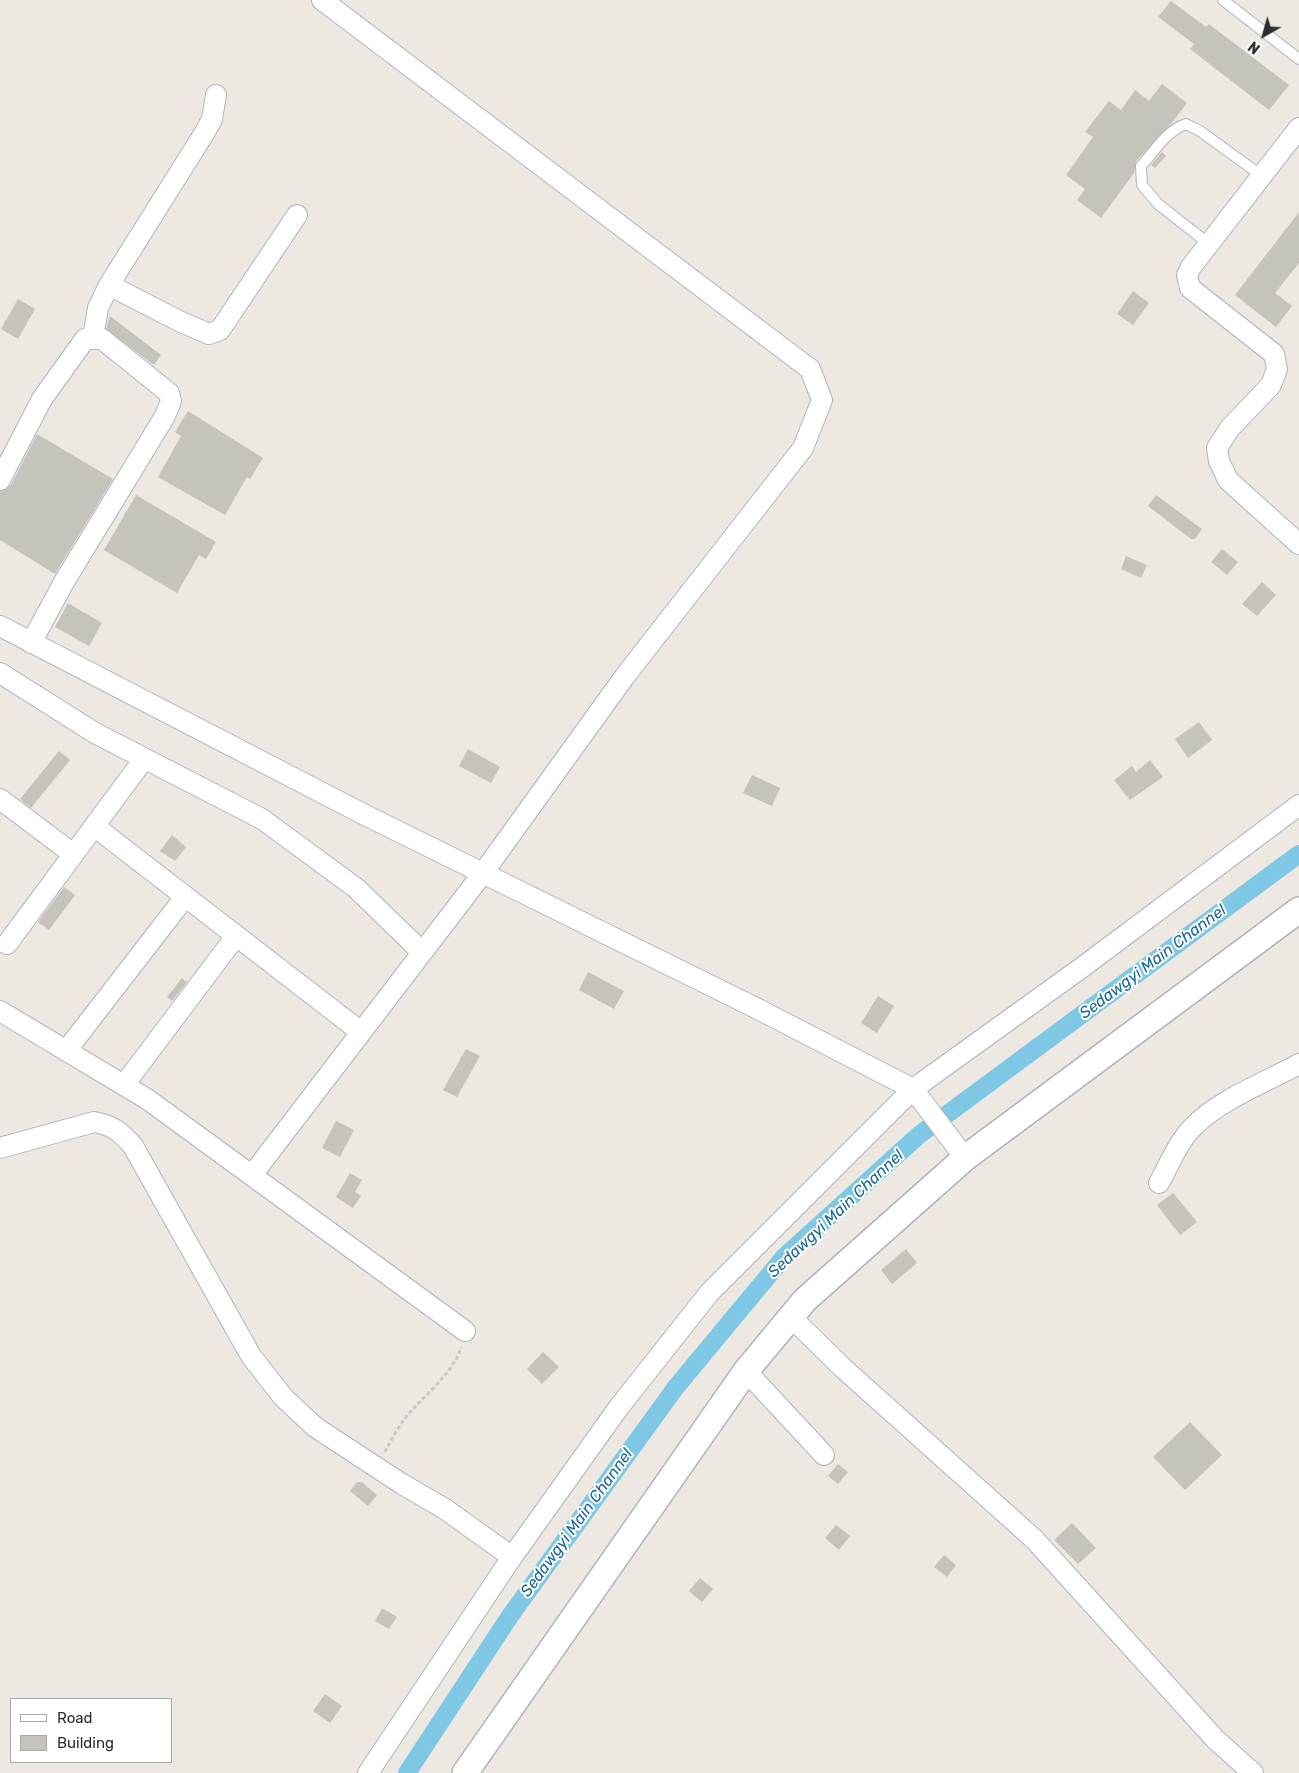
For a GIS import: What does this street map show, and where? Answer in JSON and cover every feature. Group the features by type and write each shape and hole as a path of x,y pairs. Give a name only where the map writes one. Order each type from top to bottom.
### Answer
{"street":[{"path":"252,1175 483,873 625,676 803,448 822,400 810,369 322,0"},
{"path":"93,338 98,308 109,285 205,132 216,105 216,95"},
{"path":"1299,128 1209,244 1187,276 1190,288 1274,354 1277,369 1271,385 1230,428 1217,448 1219,461 1228,480 1299,544"},
{"path":"109,285 179,321 209,334 214,334 220,330 246,288 297,215"},
{"path":"0,480 42,399 86,339 102,339 169,393 171,401 165,416 64,582 31,643"},
{"path":"0,626 483,873 756,1008 918,1097 959,1150"},
{"path":"0,673 95,733 262,819 356,888 422,952"},
{"path":"7,944 144,759"},
{"path":"0,798 73,854"},
{"path":"368,1773 512,1557 619,1406 710,1292 918,1097 1084,966 1299,805"},
{"path":"94,826 362,1032"},
{"path":"66,1051 185,897"},
{"path":"465,1773 746,1371 790,1316 886,1226 959,1150 1299,910"},
{"path":"124,1085 236,936"},
{"path":"0,1011 147,1099 466,1331"},
{"path":"1158,1183 1186,1137 1200,1120 1226,1103 1299,1064"},
{"path":"0,1148 94,1122 108,1124 122,1133 133,1146 252,1356 283,1397 314,1427 377,1469 445,1509 512,1557"},
{"path":"790,1316 857,1381 1034,1539 1215,1739 1253,1773"},
{"path":"746,1371 824,1455"}],"lane":[{"path":"1223,0 1299,59"},
{"path":"1209,244 1158,204 1142,185 1141,166 1171,132 1186,124 1200,131 1262,176"}],"path":[{"path":"377,1469 403,1421 460,1353 466,1331"}],"building":[{"path":"1171,1 1206,27 1209,24 1289,85 1269,110 1190,49 1194,44 1158,17"},
{"path":"1162,84 1187,103 1171,124 1136,161 1134,173 1101,218 1077,200 1085,189 1066,175 1093,137 1085,132 1109,101 1121,110 1135,90 1149,101"},
{"path":"1162,152 1166,156 1155,168 1151,165"},
{"path":"1299,212 1299,263 1275,293 1292,306 1276,327 1235,295"},
{"path":"1133,291 1149,303 1133,325 1117,314"},
{"path":"18,299 35,309 18,339 1,329"},
{"path":"110,316 161,355 154,365 106,329"},
{"path":"188,411 263,458 250,479 247,477 225,515 158,477 181,436 175,432"},
{"path":"37,434 113,479 55,574 0,540 0,492 11,485"},
{"path":"136,495 216,542 206,559 199,555 177,593 104,550"},
{"path":"1156,495 1202,529 1195,539 1191,539 1148,506"},
{"path":"1222,549 1238,562 1227,575 1211,562"},
{"path":"1126,556 1147,565 1141,578 1121,569"},
{"path":"1262,582 1276,595 1257,616 1242,604"},
{"path":"68,603 102,623 89,646 55,627"},
{"path":"1199,722 1212,740 1188,758 1175,739"},
{"path":"468,749 500,767 491,783 459,766"},
{"path":"59,751 70,760 31,808 20,799"},
{"path":"1150,760 1163,777 1130,800 1114,780 1132,766 1136,772"},
{"path":"752,775 780,788 772,806 743,793"},
{"path":"172,835 186,847 175,861 160,851"},
{"path":"64,887 75,895 49,930 38,922"},
{"path":"588,972 624,991 614,1009 579,990"},
{"path":"182,978 187,982 172,1001 167,997"},
{"path":"878,996 894,1006 877,1033 861,1023"},
{"path":"466,1049 480,1056 457,1097 443,1090"},
{"path":"336,1121 354,1130 340,1157 322,1148"},
{"path":"350,1173 362,1180 355,1192 361,1196 353,1208 336,1197"},
{"path":"1173,1193 1197,1222 1180,1235 1157,1205"},
{"path":"906,1249 917,1263 892,1284 881,1270"},
{"path":"543,1352 559,1367 542,1384 527,1369"},
{"path":"1190,1422 1222,1455 1185,1490 1153,1457"},
{"path":"838,1464 848,1472 838,1484 828,1476"},
{"path":"357,1482 362,1482 377,1495 368,1506 350,1491"},
{"path":"1072,1523 1096,1548 1078,1564 1054,1540"},
{"path":"836,1525 850,1536 839,1550 825,1538"},
{"path":"944,1555 956,1565 947,1577 934,1567"},
{"path":"700,1578 713,1589 702,1602 689,1591"},
{"path":"382,1608 397,1617 389,1629 375,1621"},
{"path":"325,1694 342,1706 330,1723 313,1711"}],"waterway":[{"name":"Sedawgyi Main Channel","path":"407,1773 510,1616 676,1387 784,1257 919,1135 1299,854"}]}
